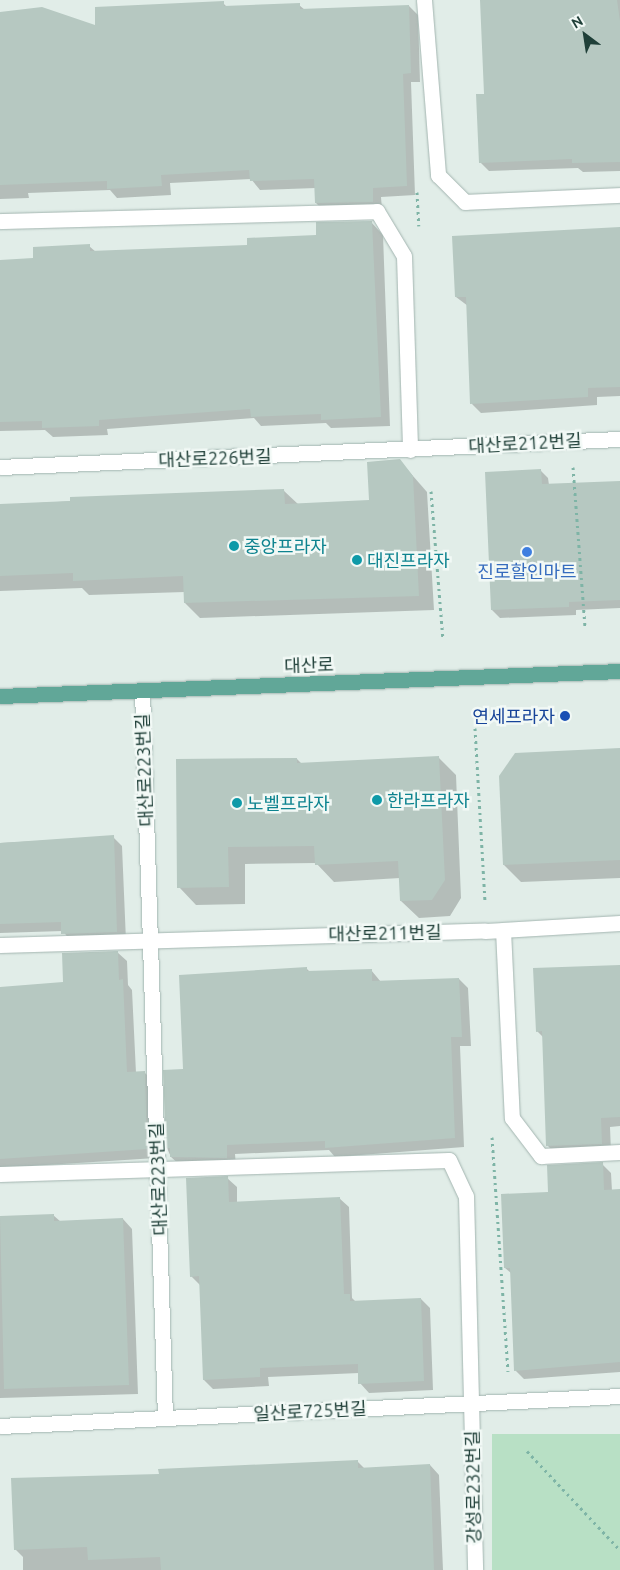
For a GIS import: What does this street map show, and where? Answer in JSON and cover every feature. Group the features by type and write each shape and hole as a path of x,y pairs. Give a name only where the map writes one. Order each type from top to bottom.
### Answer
{"main road":[{"name":"대산로","path":"0,696 620,671"}],"street":[{"path":"424,0 438,174 466,202 620,195"},
{"path":"0,221 377,211 404,256 410,450"},
{"name":"대산로212번길","path":"430,448 620,439"},
{"name":"대산로226번길","path":"0,467 430,448"},
{"name":"대산로223번길","path":"142,690 165,1418"},
{"name":"대산로211번길","path":"150,939 502,930 620,924"},
{"path":"502,930 512,1118 541,1156 620,1152"},
{"path":"0,945 150,939"},
{"name":"강성로232번길","path":"158,1168 449,1160 466,1196 475,1570"},
{"path":"0,1174 158,1168"},
{"name":"일산로725번길","path":"0,1426 620,1396"}],"path":[{"path":"417,184 419,232"},
{"path":"570,441 585,626"},
{"path":"431,491 443,639"},
{"path":"475,728 486,903"},
{"path":"491,1128 508,1371"},
{"path":"527,1451 620,1550"}],"green space":[{"path":"492,1434 620,1434 620,1570 492,1570"}],"building":[{"path":"480,0 617,0 620,21 620,162 572,163 572,159 479,163 476,94 484,94"},
{"path":"224,1 224,6 300,3 300,9 409,5 411,73 403,74 407,186 373,188 373,202 315,203 314,179 250,181 249,170 161,175 162,186 107,189 107,181 0,185 0,12 42,7 95,25 95,7"},
{"path":"372,221 381,417 321,420 321,414 251,417 250,409 99,420 99,426 42,428 42,421 0,422 0,260 33,258 33,247 90,244 90,251 247,245 247,238 316,235 316,222"},
{"path":"620,227 620,387 588,388 588,397 470,404 466,297 455,297 452,236"},
{"path":"400,459 413,476 419,596 184,603 183,576 73,581 73,573 0,576 0,504 70,501 70,497 284,489 285,504 369,500 367,462"},
{"name":"진로할인마트","path":"541,469 542,484 620,481 620,600 569,602 569,607 491,610 485,472"},
{"path":"620,748 620,860 503,865 499,776 515,753"},
{"path":"439,756 445,880 432,900 400,901 398,861 315,865 314,846 228,847 229,887 177,888 176,759 297,758 297,763"},
{"path":"114,835 117,932 61,934 61,922 0,924 0,843"},
{"path":"118,951 119,980 123,979 127,1072 145,1071 147,1149 0,1159 0,987 63,982 62,953"},
{"path":"620,965 620,1117 601,1118 602,1144 546,1146 542,1031 536,1032 533,968"},
{"path":"307,967 307,971 372,969 372,981 459,978 462,1037 451,1037 455,1138 325,1148 325,1141 227,1145 227,1158 170,1157 170,1148 166,1148 163,1070 183,1069 179,975"},
{"path":"603,1162 604,1190 620,1189 620,1362 514,1371 510,1268 504,1268 501,1194 548,1192 547,1165"},
{"path":"228,1176 229,1202 340,1197 344,1294 350,1294 350,1301 421,1298 424,1381 358,1384 358,1364 260,1368 260,1377 203,1380 199,1276 190,1277 186,1178"},
{"path":"54,1214 54,1221 123,1218 129,1385 4,1389 0,1216"},
{"path":"358,1460 358,1468 430,1464 434,1570 161,1570 160,1557 88,1560 87,1547 14,1550 11,1478 159,1474 158,1469"}],"place":[{"name":"중앙프라자","path":"234,546"},
{"name":"진로할인마트","path":"527,552"},
{"name":"대진프라자","path":"357,560"},
{"name":"연세프라자","path":"565,716"},
{"name":"한라프라자","path":"377,800"},
{"name":"노벨프라자","path":"237,803"}]}
